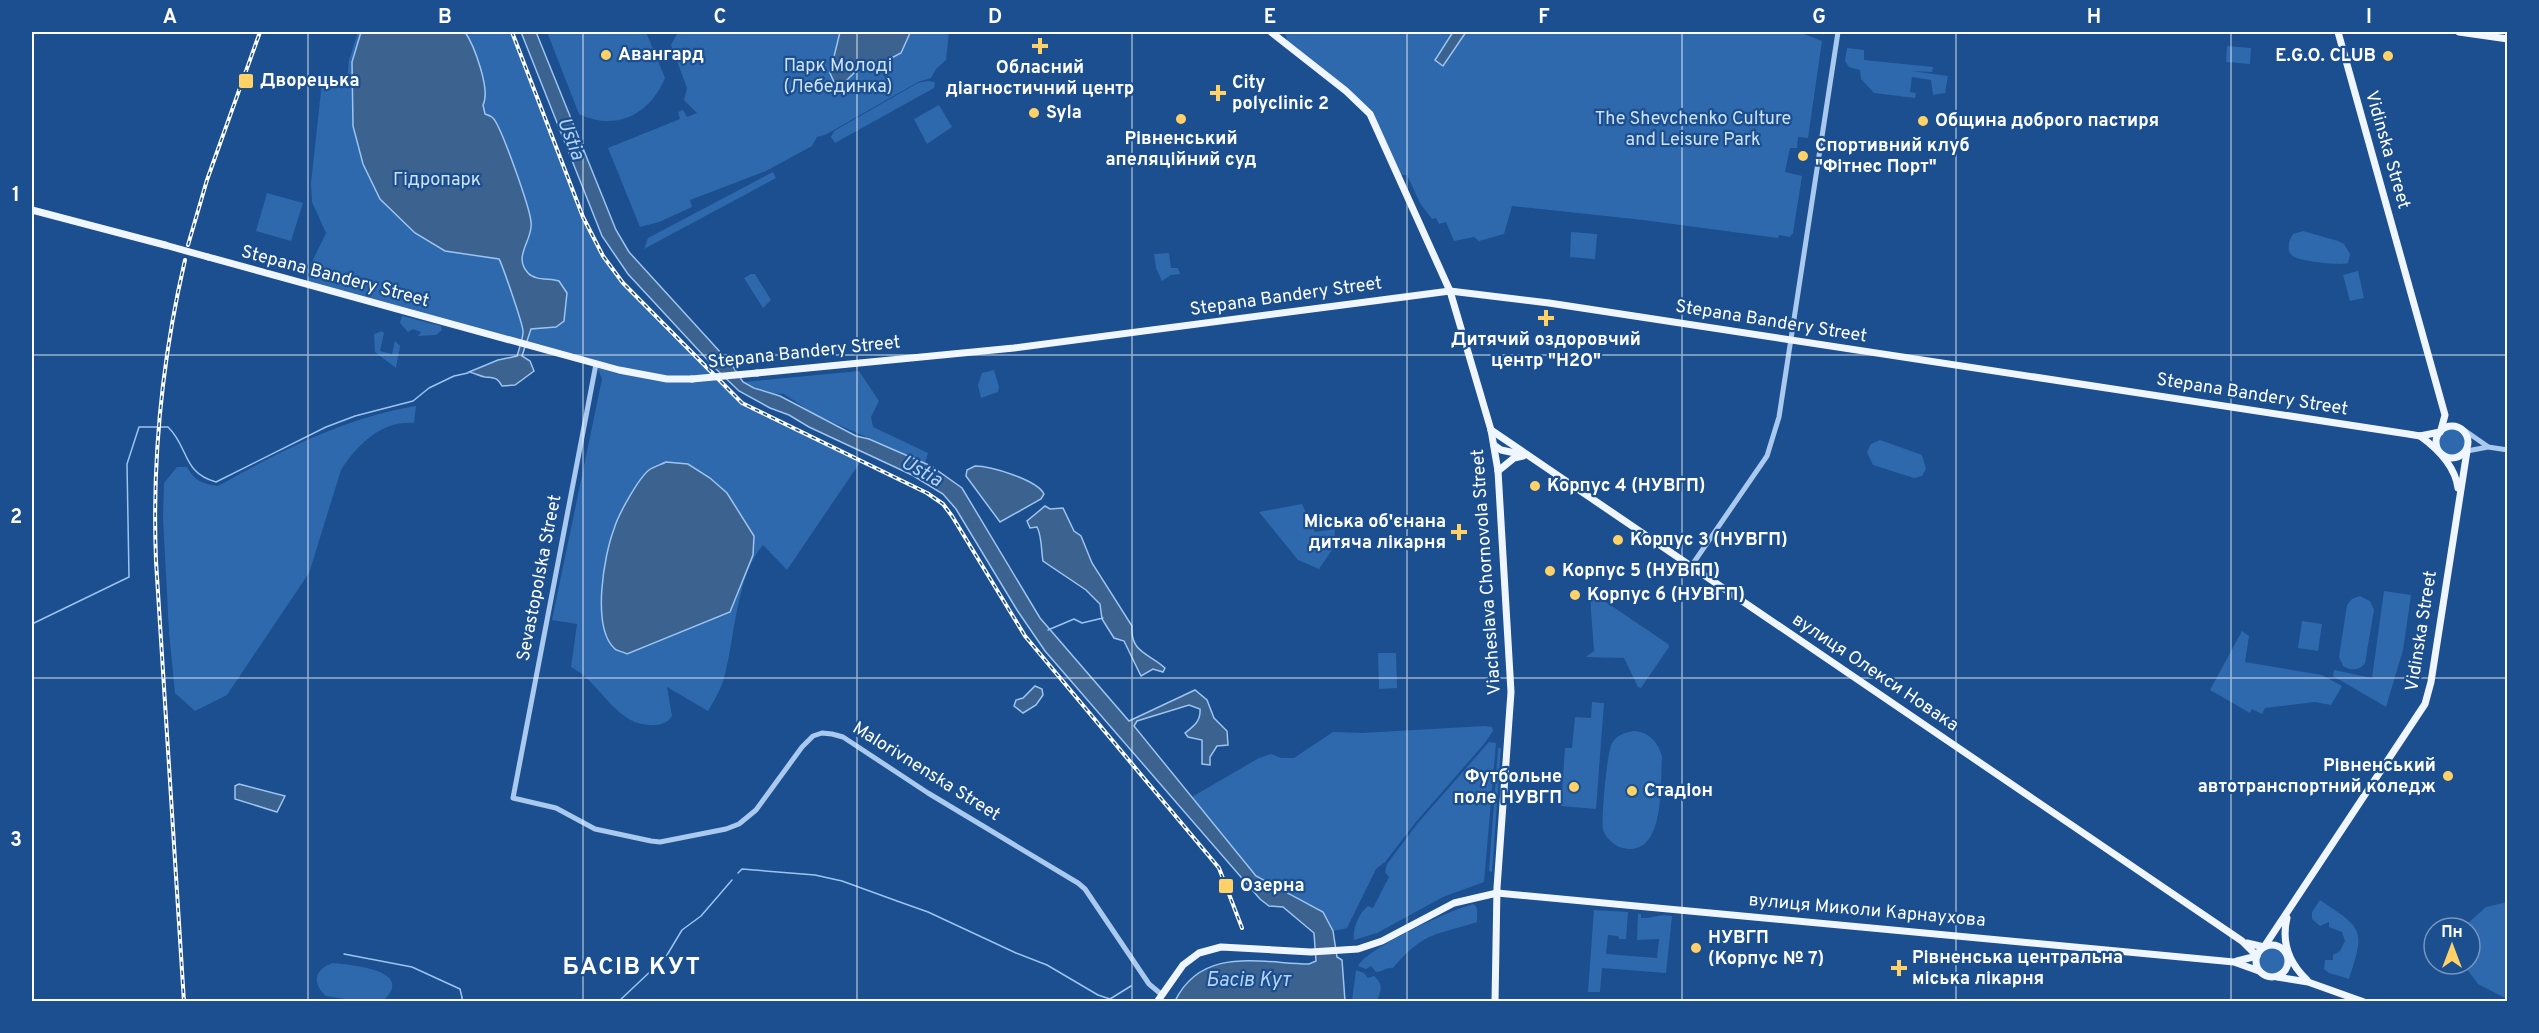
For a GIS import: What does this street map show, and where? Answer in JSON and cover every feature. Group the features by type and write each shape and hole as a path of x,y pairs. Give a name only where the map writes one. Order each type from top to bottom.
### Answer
{"main road":[{"name":"Viacheslava Chornovola Street","path":"1271,32 1346,91 1370,114 1449,291 1491,430 1498,471 1511,692 1497,893 1494,1002"},
{"name":"Vidinska Street","path":"2338,32 2445,415"},
{"path":"2459,32 2508,39"},
{"name":"Stepana Bandery Street","path":"32,210 642,376 692,379 1014,348 1449,291 1790,340 2420,436 2440,431"},
{"path":"2420,436 2446,458 2456,458 2467,451 2469,441 2464,430 2445,415 2436,442 2439,452"},
{"path":"2440,431 2451,426 2464,430"},
{"name":"вулиця Олекси Новака","path":"1491,430 1526,456 1692,565 1859,682 2242,941 2257,956"},
{"path":"1494,445 1507,442"},
{"path":"1494,445 1501,450 1526,456"},
{"name":"Vidinska Street","path":"2264,947 2425,704 2431,682 2467,451"},
{"name":"Vidinska Street","path":"2439,452 2455,474 2459,495"},
{"path":"1498,471 1514,458 1526,456"},
{"name":"вулиця Миколи Карнаухова","path":"1157,1002 1183,965 1199,953 1221,947 1311,952 1349,951 1382,941 1454,903 1497,893 2234,962 2259,971"},
{"name":"Vidinska Street","path":"2288,911 2284,938 2288,956"},
{"name":"вулиця Олекси Новака","path":"2242,941 2264,947"},
{"path":"2308,982 2278,946 2264,947 2257,956 2259,971 2269,977 2308,982 2364,1002"},
{"name":"вулиця Миколи Карнаухова","path":"2234,962 2257,956"},
{"path":"2277,977 2285,971 2288,956"}],"street":[{"path":"1692,565 1767,456 1779,417 1838,32"},
{"name":"Sevastopolska Street","path":"513,798 596,364"},
{"path":"2464,430 2488,447"},
{"path":"2467,451 2488,447 2508,450"},
{"name":"Malorivnenska Street","path":"513,798 556,808 595,829 660,842 726,829 739,824 756,810 802,747 813,736 822,733 843,737 928,793 1085,889 1149,984 1161,994"}],"green space":[{"name":"Гідропарк","path":"358,32 512,32 584,217 603,256 623,283 734,396 765,415 861,461 787,570 763,545 754,558 742,590 724,678 708,711 667,687 672,716 668,720 657,725 650,725 631,720 571,667 577,624 552,620 602,379 596,364 307,284 311,264 326,233 312,202 311,183 323,73 347,81 349,60"},
{"name":"Авангард","path":"547,32 646,32 665,78 659,91 650,101 630,116 606,121 579,114"},
{"name":"Парк Молоді (Лебединка)","path":"678,32 949,32 946,60 936,69 931,78 918,82 825,135 817,137 812,146 766,171 690,200 692,207 659,222 640,227 608,148 680,119 678,112 683,110 687,117 697,113 684,100 687,88 671,45"},
{"name":"The Shevchenko Culture and Leisure Park","path":"1285,32 1799,32 1822,41 1808,138 1798,137 1797,148 1790,148 1785,172 1802,176 1793,233 1790,237 1779,235 1778,238 1512,206 1504,234 1479,241 1474,237 1454,241 1446,222 1439,224 1436,218 1432,219 1420,203 1407,175 1399,175 1373,116 1288,46"},
{"path":"2227,46 2251,48 2250,64 2226,62"},
{"path":"1847,48 1864,50 1864,60 1933,67 1932,72 1911,71 1948,76 1945,93 1933,95 1931,80 1912,77 1910,92 1916,93 1915,98 1874,93 1861,79 1860,70 1849,67 1845,61"},
{"path":"935,82 934,88 835,143 831,137 834,131 918,83"},
{"path":"939,105 952,127 927,144 914,119"},
{"path":"773,172 776,178 644,249 648,238"},
{"path":"267,193 303,203 291,241 256,231"},
{"path":"2303,231 2344,244 2350,254 2348,263 2321,263 2291,255 2289,246 2293,234"},
{"path":"1571,232 1597,234 1595,259 1570,257"},
{"path":"1169,253 1171,268 1178,268 1180,274 1171,275 1162,281 1156,268 1154,254"},
{"path":"2358,271 2364,298 2350,301 2343,275"},
{"path":"755,274 771,300 763,308 744,278"},
{"path":"402,316 441,326 442,330 436,335 418,336 421,332 413,329 408,332 400,323"},
{"path":"382,331 384,333 380,351 392,354 395,341 400,346 396,368 375,352 374,334"},
{"path":"994,370 999,387 998,392 981,398 978,385 982,373"},
{"path":"859,371 879,401 871,417 873,427 928,453 925,463 814,414 784,394 769,393 744,382"},
{"path":"416,406 414,423 402,423 381,430 363,443 347,461 341,470 309,573 227,695 195,711 175,693 169,632 163,518 164,483 177,467 187,467 200,481 218,486 313,437 389,411"},
{"path":"2452,429 2461,433 2465,442 2461,451 2452,455 2443,451 2439,442 2443,433"},
{"path":"1880,440 1922,455 1926,469 1922,476 1914,478 1873,465 1867,452 1871,444"},
{"path":"1302,504 1315,532 1335,529 1334,547 1319,569 1298,560 1259,512"},
{"path":"2384,591 2411,595 2403,650 2386,707 2333,676 2334,670 2372,678"},
{"path":"1594,594 1668,644 1669,647 1641,688 1638,687 1624,658 1586,657 1594,651 1590,596"},
{"path":"2360,596 2370,601 2374,610 2365,663 2358,669 2349,669 2343,666 2339,657 2347,605 2352,599"},
{"path":"2302,621 2322,624 2318,651 2298,648"},
{"path":"2242,631 2249,636 2245,662 2322,675 2342,686 2331,705 2315,702 2265,708 2262,714 2252,709 2250,713 2210,690"},
{"path":"1378,653 1396,653 1397,688 1379,689"},
{"path":"1592,702 1604,703 1596,809 1561,806 1565,748 1572,748 1575,717 1591,718"},
{"path":"1492,727 1493,731 1385,862 1376,869 1347,928 1333,931 1328,919 1256,876 1190,798 1259,758 1271,754 1281,758 1294,758 1333,732 1362,733"},
{"name":"Стадіон","path":"1635,731 1649,736 1656,743 1662,757 1660,800 1654,830 1647,842 1637,848 1623,848 1611,841 1603,830 1605,786 1612,743 1622,734"},
{"path":"1489,742 1496,743 1484,882 1443,897 1377,933 1354,940 1355,926 1359,917 1368,906 1373,908 1389,877 1385,872 1387,864 1417,824"},
{"path":"1498,748 1501,748 1492,872 1489,871"},
{"path":"2320,900 2345,917 2357,931 2358,950 2349,979 2329,973 2324,969 2325,960 2333,960 2333,955 2340,951 2345,941 2342,932 2329,927 2329,922 2320,926 2312,919 2312,912"},
{"path":"2508,902 2507,999 2478,984 2472,976 2482,976 2482,916 2476,916 2486,907"},
{"path":"1474,904 1477,908 1477,922 1431,936 1414,947 1393,968 1376,972 1371,966 1366,969 1358,966 1377,949 1393,940 1430,921"},
{"path":"1594,910 1628,912 1626,939 1608,935 1606,954 1657,958 1659,939 1637,940 1638,914 1641,914 1641,918 1672,916 1666,973 1602,968 1600,992 1588,992"},
{"path":"2272,948 2281,952 2285,961 2281,970 2272,974 2263,970 2259,961 2263,952"},
{"path":"333,963 378,971 387,976 392,983 391,991 382,1002 326,996 318,986 317,976 322,969"},
{"path":"1356,970 1364,973 1368,978 1374,976 1379,982 1380,991 1377,1001 1352,1001"}],"water":[{"path":"361,32 465,32 473,47 485,89 483,105 485,114 493,118 497,124 515,168 531,222 530,235 522,260 524,267 531,276 559,281 567,293 564,321 556,327 531,329 522,356 530,361 534,371 515,385 502,386 495,378 469,372 498,360 517,356 522,341 523,332 520,319 499,259 445,251 415,233 380,199 363,164 353,126 352,62"},
{"path":"521,32 536,32 616,230 629,252 732,365 743,382 780,396 856,436 869,439 931,466 962,488 1040,618 1129,721 1195,690 1207,700 1214,718 1227,731 1228,745 1217,746 1210,757 1210,765 1202,764 1202,740 1188,737 1185,733 1198,720 1200,709 1189,705 1137,721 1134,726 1256,876 1323,912 1333,931 1337,957 1342,960 1345,1001 1175,1001 1186,984 1200,972 1216,965 1252,961 1309,964 1316,961 1314,933 1283,907 1269,906 1260,899 1045,651 1017,610 956,509 943,494 912,475 809,427 739,391 628,274 602,236"},
{"path":"840,32 910,33 901,53 882,63 858,69 844,83 834,82 830,73"},
{"path":"1453,32 1466,32 1443,66 1435,60"},
{"path":"666,462 688,464 710,478 727,493 754,536 753,555 730,612 627,654 615,649 603,625 602,591 610,541 616,523 634,489 649,470"},
{"path":"975,466 992,468 1023,479 1044,494 1041,499 1000,522 966,476 967,470"},
{"path":"1045,506 1050,509 1063,508 1074,531 1081,536 1092,563 1132,626 1132,635 1137,647 1165,668 1163,672 1153,669 1141,676 1124,641 1114,638 1102,619 1100,604 1086,590 1043,561 1039,531 1037,527 1030,528 1027,521"},
{"path":"1035,686 1042,689 1043,695 1036,705 1023,713 1014,706 1016,700 1023,698"},
{"path":"239,784 285,796 277,812 235,799 235,786"}],"waterway":[{"path":"32,624 129,577 127,464 139,427 168,427 180,443 191,466 205,478 216,482 326,427 355,416 413,401 429,388 454,376 468,373"},
{"path":"1048,630 1074,619 1082,623 1103,618"},
{"path":"738,873 742,869 815,875 842,881 928,912 1047,965 1098,995 1110,999 1131,986"},
{"path":"618,1002 667,955 682,930 701,916 732,880"},
{"path":"344,954 412,967 460,989 463,1002"}],"railway":[{"path":"188,245 207,180 260,32"},
{"path":"512,32 583,217 603,256 623,283 742,403 927,493 943,504 1025,636 1219,868 1242,928"},
{"path":"184,1002 155,523 160,410 170,335 185,260"}],"place":[{"name":"Обласний діагностичний центр","path":"1040,46"},
{"name":"Авангард","path":"606,55"},
{"name":"E.G.O. CLUB","path":"2388,56"},
{"name":"Дворецька","path":"246,81"},
{"name":"City polyclinic 2","path":"1218,93"},
{"name":"Syla","path":"1034,113"},
{"name":"Рівненський апеляційний суд","path":"1181,119"},
{"name":"Община доброго пастиря","path":"1923,121"},
{"name":"Спортивний клуб \"Фітнес Порт\"","path":"1803,156"},
{"name":"Дитячий оздоровчий центр \"H2O\"","path":"1546,318"},
{"name":"Корпус 4 (НУВГП)","path":"1535,486"},
{"name":"Міська об'єнана дитяча лікарня","path":"1459,532"},
{"name":"Корпус 3 (НУВГП)","path":"1618,540"},
{"name":"Корпус 5 (НУВГП)","path":"1550,571"},
{"name":"Корпус 6 (НУВГП)","path":"1575,595"},
{"name":"Рівненський автотранспортний коледж","path":"2448,776"},
{"name":"Футбольне поле НУВГП","path":"1574,787"},
{"name":"Стадіон","path":"1632,791"},
{"name":"Озерна","path":"1226,886"},
{"name":"НУВГП (Корпус № 7)","path":"1696,948"},
{"name":"Рівненська центральна міська лікарня","path":"1899,968"}],"district":[{"name":"БАСІВ КУТ","path":"632,968"}],"water label":[{"name":"Ustia","path":"570,139"},
{"name":"Ustia","path":"921,472"},
{"name":"Басів Кут","path":"1248,981"}]}
